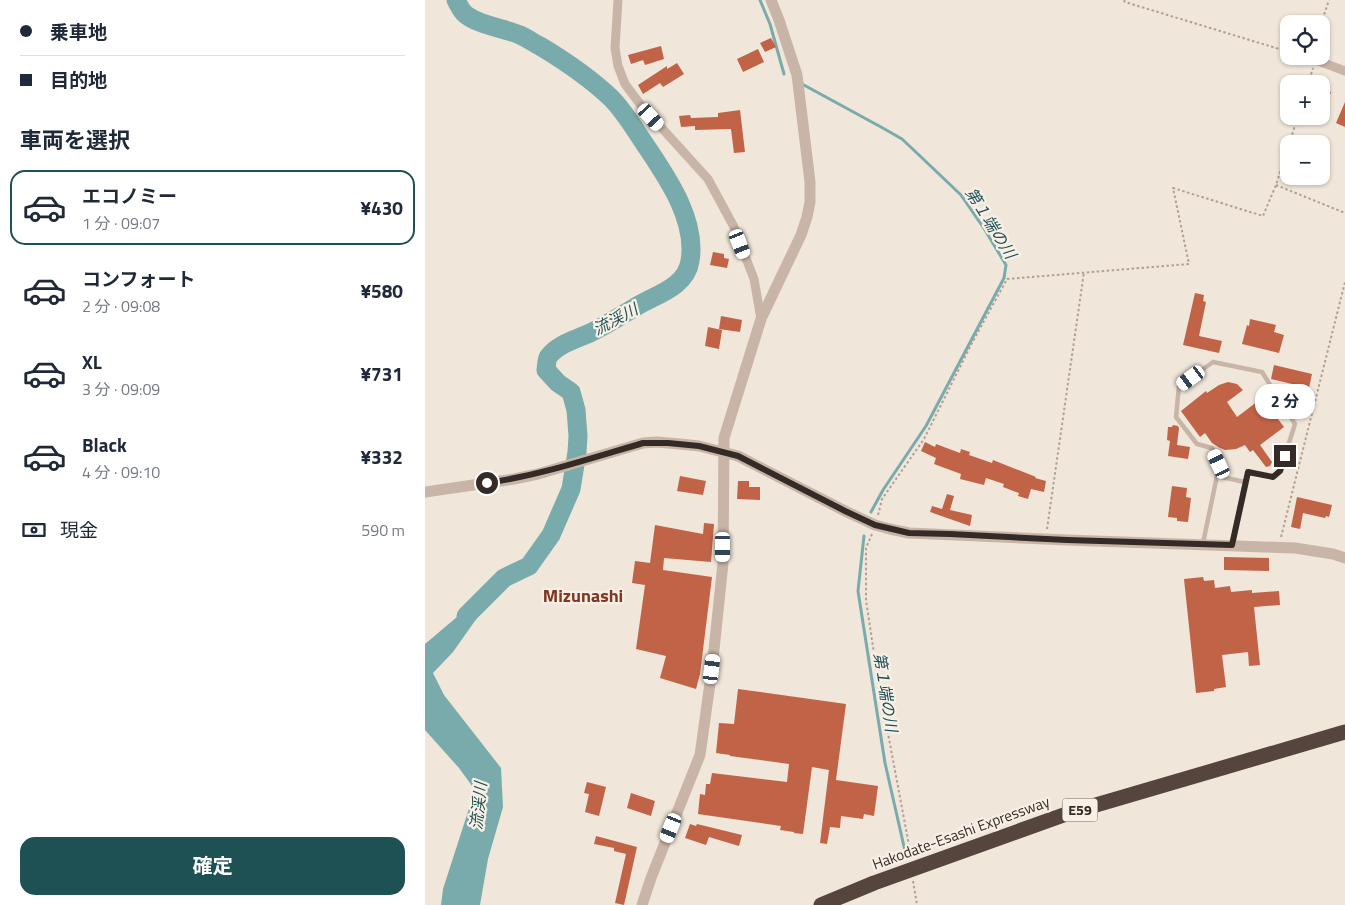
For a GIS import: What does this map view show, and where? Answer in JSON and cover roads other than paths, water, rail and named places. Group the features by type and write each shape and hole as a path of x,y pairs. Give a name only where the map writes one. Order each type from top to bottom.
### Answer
{"highway":[{"name":"Hakodate-Esashi Expressway","path":"821,905 874,882 1072,812 1345,732"}],"street":[{"path":"619,0 615,48 618,66 625,84 640,104 709,179 733,227 753,279 761,319"},
{"path":"642,905 701,748 711,678 723,563 724,438 761,319 801,235 807,217 810,182 797,75 771,0"},
{"path":"1329,65 1345,71"},
{"path":"425,492 514,479 643,443 657,442 699,446 738,456 875,525 909,533 1295,548 1333,554 1345,558"}],"lane":[{"path":"1203,544 1219,464 1212,448 1197,444 1176,417 1179,386 1213,362 1262,372 1295,424 1280,471 1273,477 1248,472 1232,545"},
{"path":"1217,476 1245,482"}],"water":[{"path":"483,595 484,608 453,652 433,673 444,695 501,768 503,807 488,859 480,905 441,905 443,889 475,790 459,768 425,730 425,644"}],"waterway":[{"name":"流渓川","path":"456,0 463,12 469,17 528,39 577,70 611,98 629,120 670,184 684,214 689,229 691,245 690,261 687,270 676,284 587,335 563,345 548,357 546,370 558,383 571,392 576,410 577,452 571,489 551,535 529,566 504,578 466,616"},
{"name":"第１端の川","path":"760,0 770,24 784,74"},
{"name":"第１端の川","path":"802,84 902,139 961,195 1006,265 1004,278 926,426 883,490 871,512"},
{"name":"第１端の川","path":"864,536 858,591 885,763 905,851"}],"district":[{"name":"Mizunashi","path":"583,596"}]}
